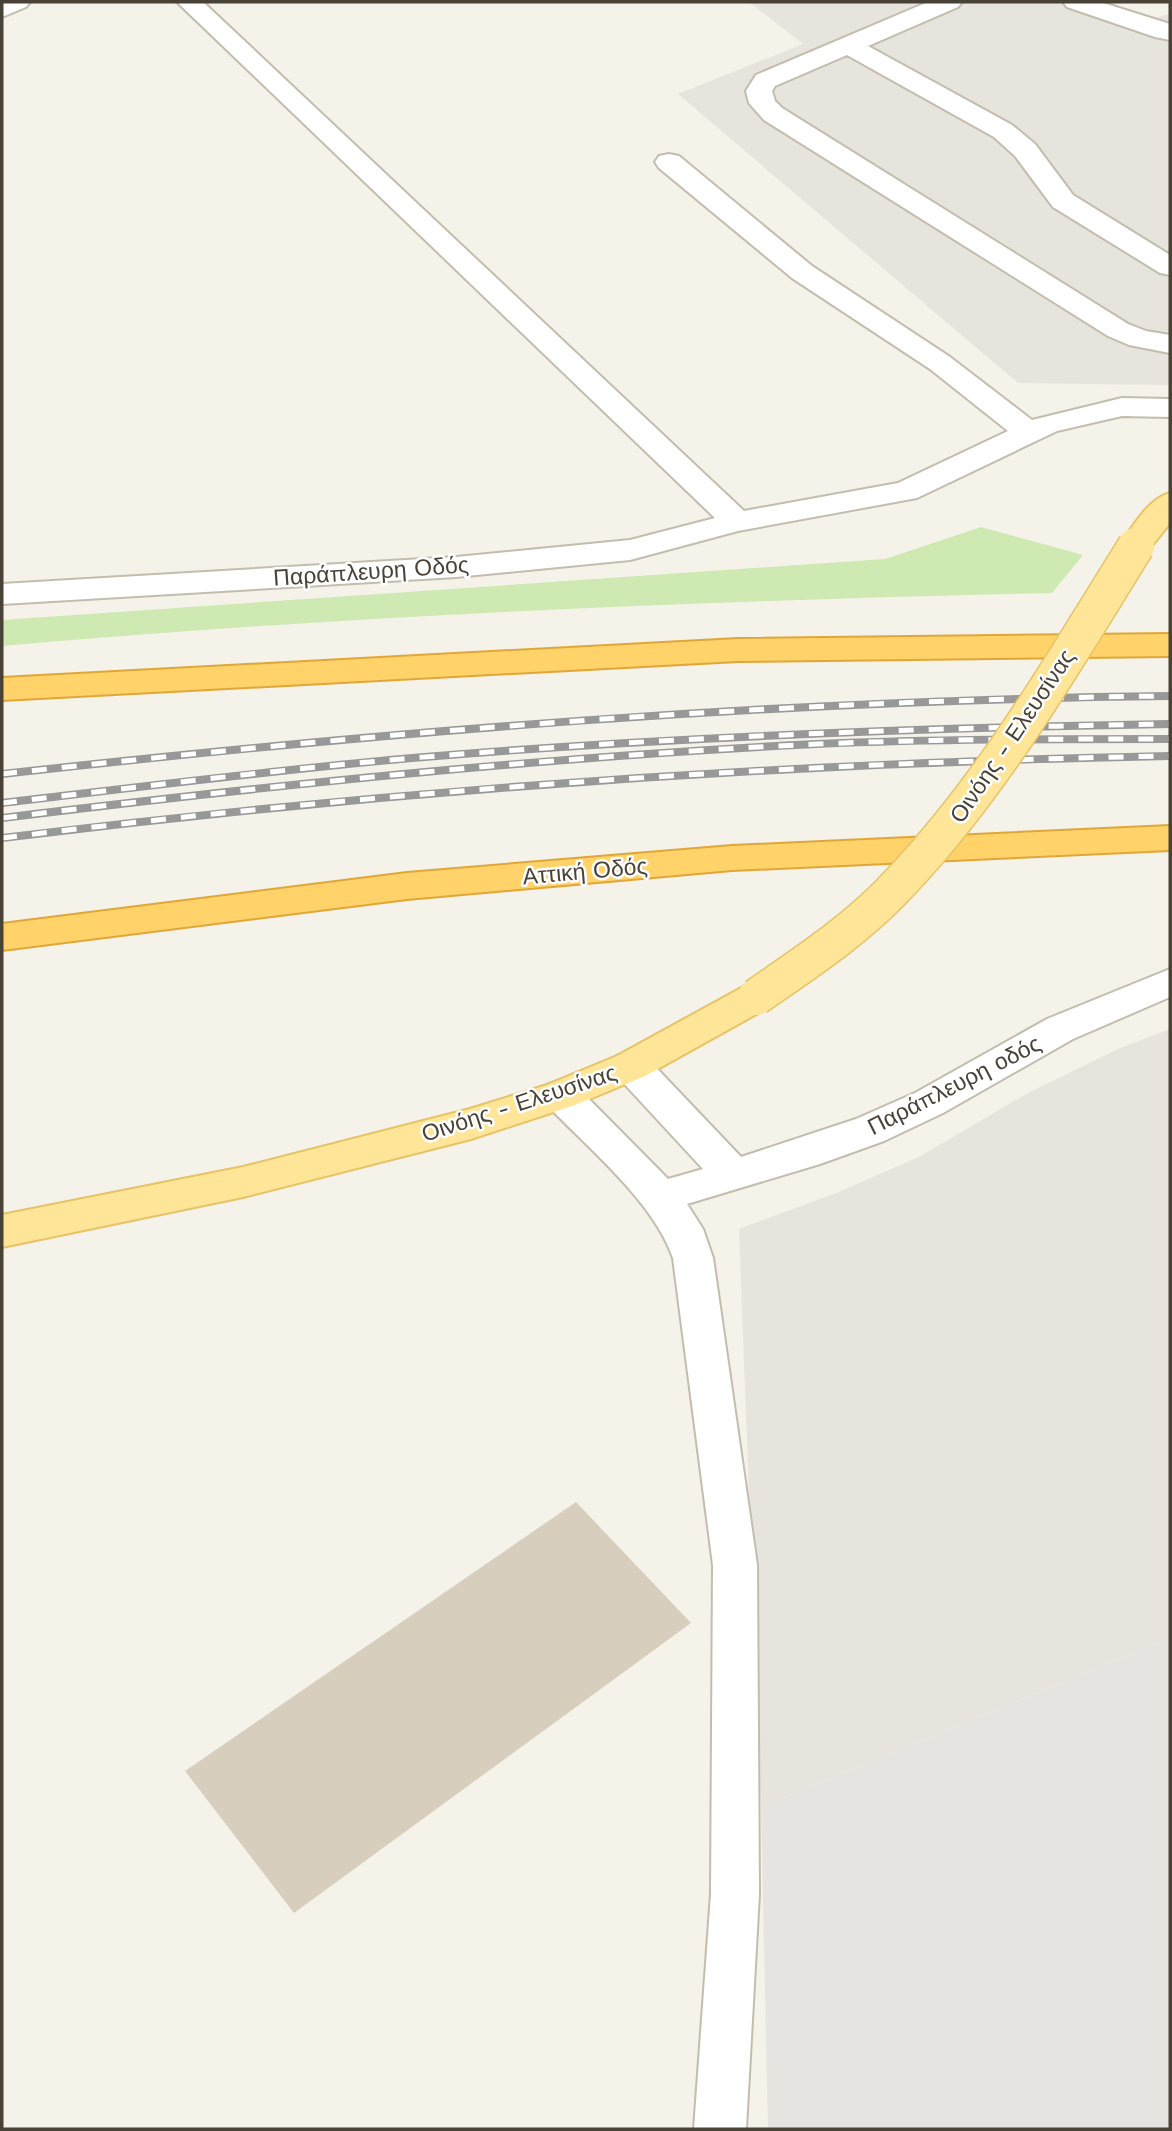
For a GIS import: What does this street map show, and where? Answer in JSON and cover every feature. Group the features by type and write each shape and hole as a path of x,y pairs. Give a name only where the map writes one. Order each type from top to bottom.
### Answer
{"highway":[{"path":"2,690 738,650 1170,645"},
{"name":"Αττική Οδός","path":"2,937 407,886 732,858 1170,838"}],"main road":[{"name":"Οινόης - Ελευσίνας","path":"2,1231 243,1182 471,1124 561,1095 631,1066 756,997 831,945 880,902 948,830 994,770 1139,541 1170,503"}],"street":[{"path":"2,9 17,2"},
{"path":"189,2 737,522 906,491 1027,431 1072,418 1122,407 1170,408"},
{"path":"949,2 765,81 759,91 762,103 773,114 1118,330 1139,340 1170,344"},
{"path":"1076,2 1170,32"},
{"path":"847,45 1003,131 1025,150 1063,201 1170,267"},
{"path":"669,162 802,272 940,363 1027,431"},
{"path":"1072,418 1134,424 1170,437"},
{"name":"Παράπλευρη Οδός","path":"2,594 456,567 617,551 737,522"},
{"name":"Παράπλευρη οδός","path":"660,1197 806,1153 870,1130 929,1103 1060,1029 1170,982"},
{"path":"631,1066 733,1174"},
{"path":"561,1095 660,1197 683,1229 693,1258 735,1565 736,1894 720,2129"}],"shaded area":[{"path":"749,2 1106,2 1155,18 1170,14 1170,385 1018,383 678,94 803,44"},
{"path":"1170,1029 1170,1638 761,1807 739,1229 839,1192 919,1157 1028,1093 1118,1049"},
{"path":"1170,1638 1170,2129 768,2129 761,1807"}],"green space":[{"path":"981,527 1083,555 1052,593 527,611 264,626 2,646 2,620 885,559"}],"building":[{"path":"576,1502 691,1623 294,1913 185,1771"}],"railway":[{"path":"2,774 294,744 585,720 877,704 1170,696"},
{"path":"2,803 309,768 601,744 980,728 1170,724"},
{"path":"2,818 205,794 613,756 861,742 1170,739"},
{"path":"2,838 294,806 585,782 877,765 1170,756"}]}
